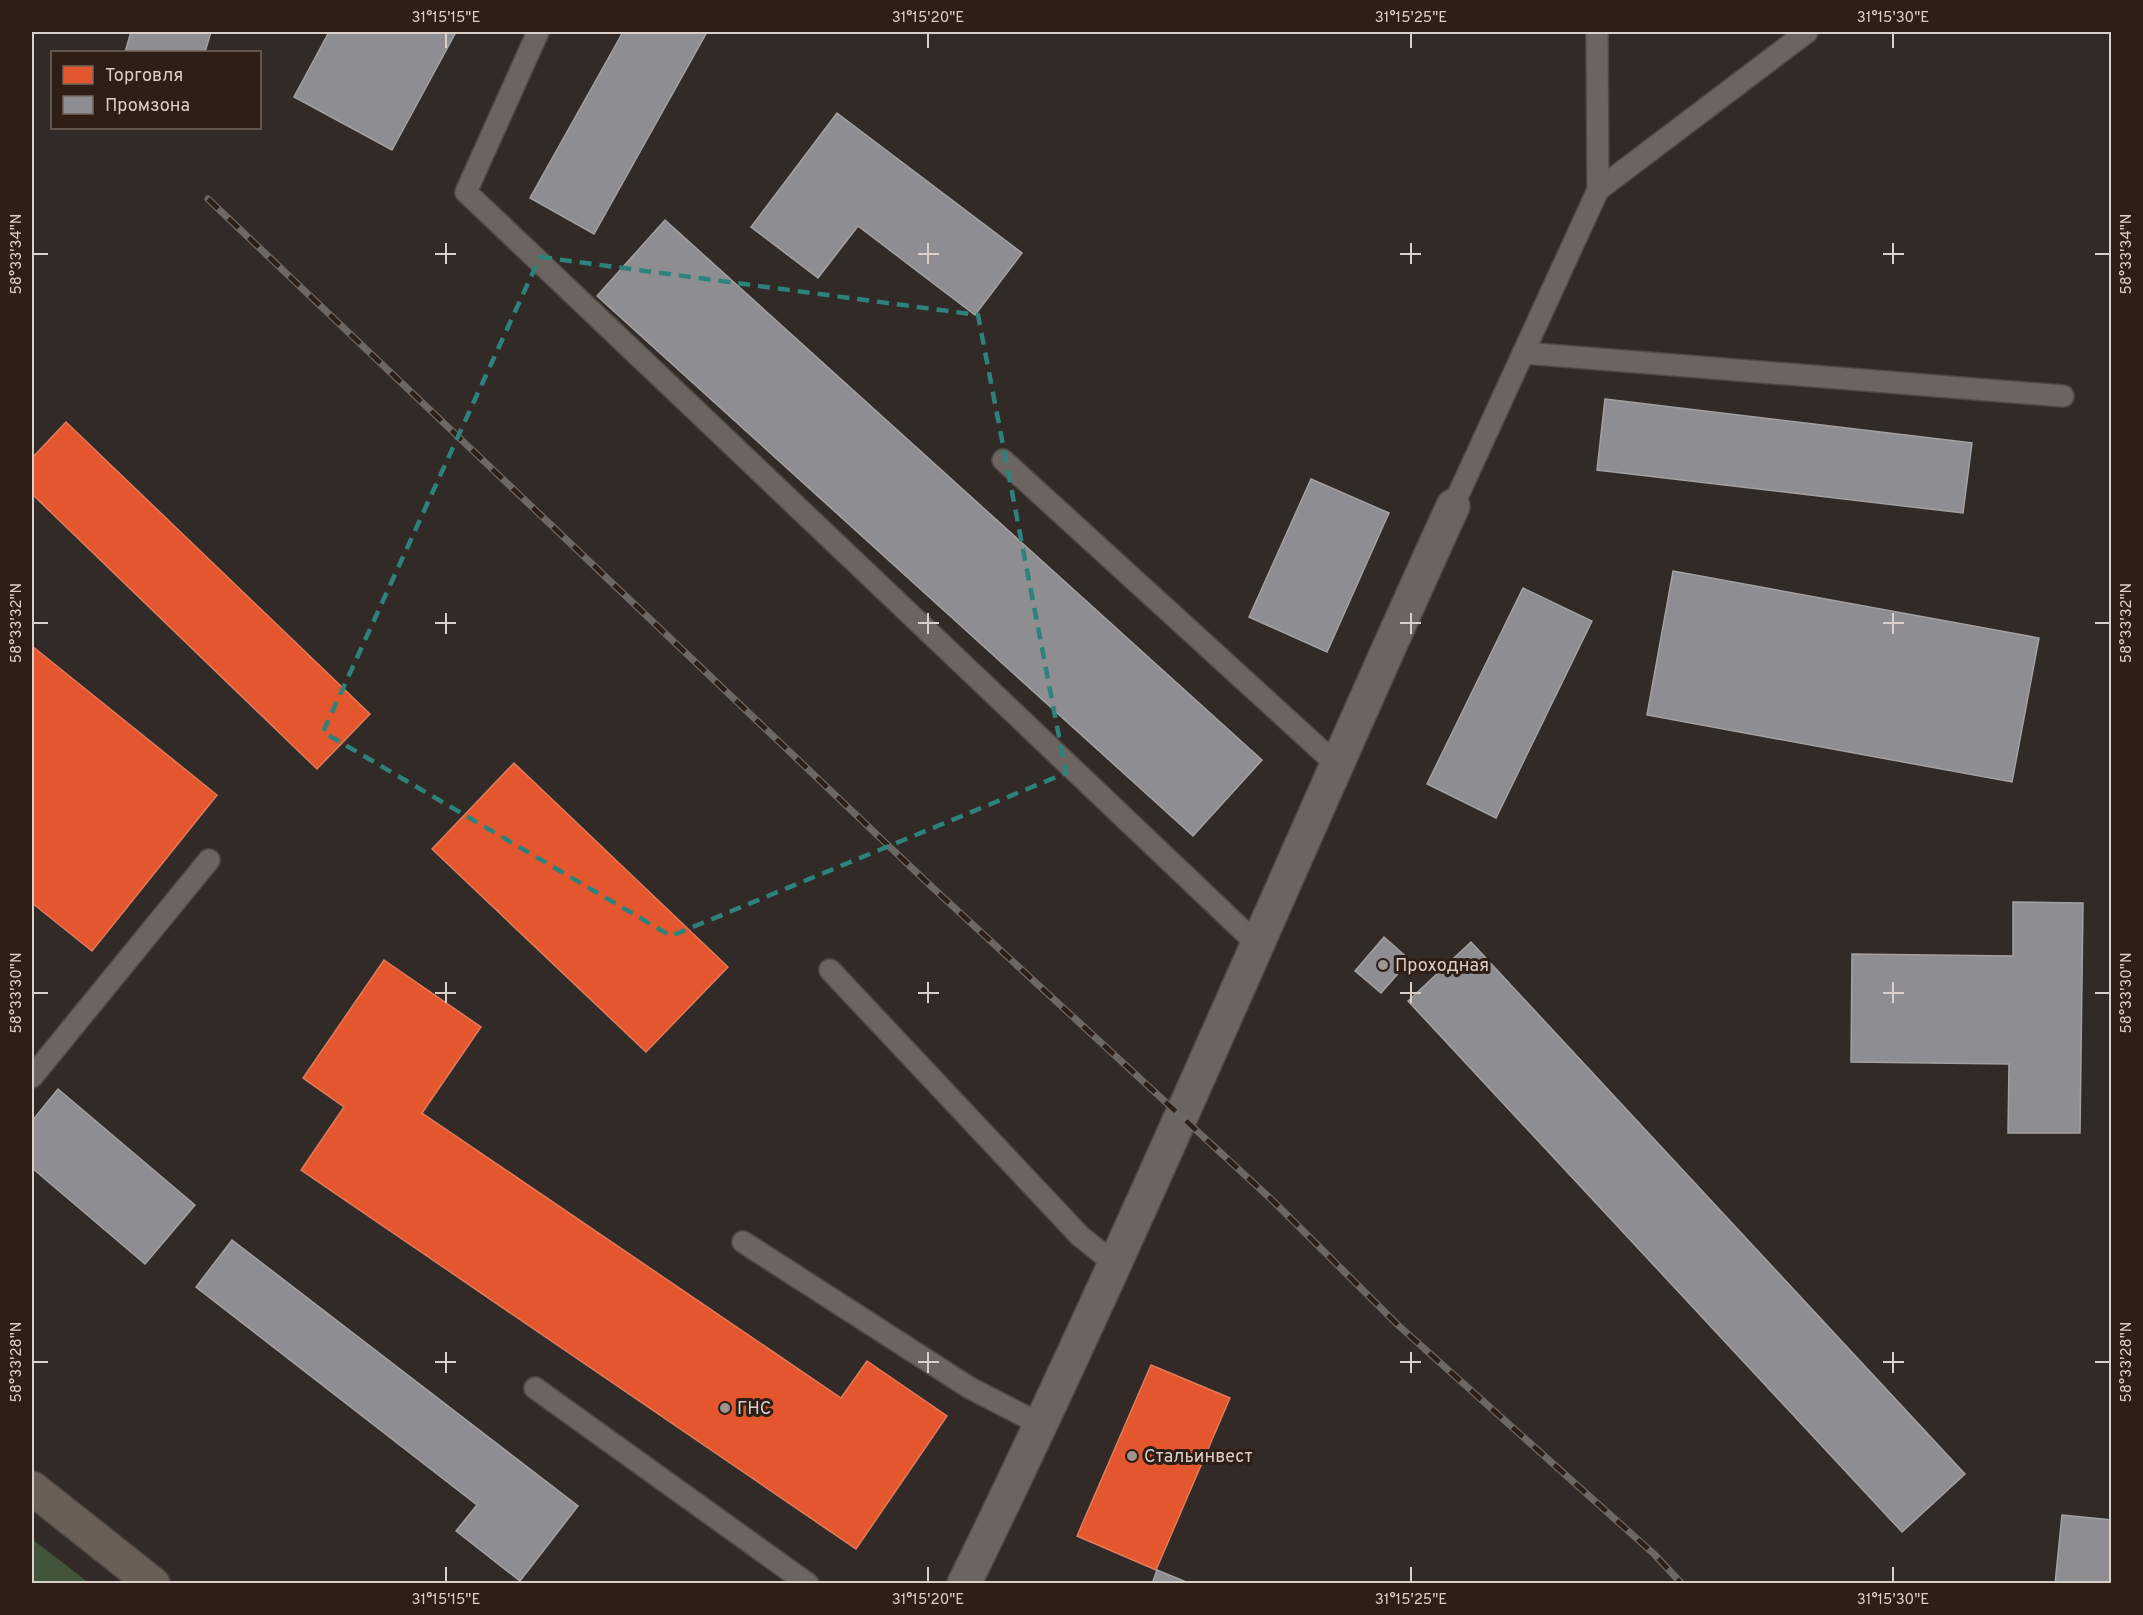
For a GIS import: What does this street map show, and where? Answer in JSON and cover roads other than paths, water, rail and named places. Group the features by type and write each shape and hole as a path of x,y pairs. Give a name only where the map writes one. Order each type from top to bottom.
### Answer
{"main road":[{"path":"32,1488 153,1584"}],"street":[{"path":"964,1584 1042,1425 1257,944 1335,763 1453,506"}],"lane":[{"path":"538,32 466,192 1257,944"},
{"path":"1453,506 1598,190 1597,32"},
{"path":"1598,190 1807,32"},
{"path":"1523,353 2063,396"},
{"path":"1003,460 1335,763"},
{"path":"32,1077 209,860"},
{"path":"830,970 1080,1236 1115,1264"},
{"path":"743,1242 970,1389 1042,1425"},
{"path":"535,1389 808,1584"}],"railway":[{"path":"208,199 933,888 1272,1200 1399,1326 1654,1554 1682,1584"}],"place":[{"name":"Проходная","path":"1383,965"},
{"name":"ГНС","path":"725,1408"},
{"name":"Стальинвест","path":"1132,1456"}]}
